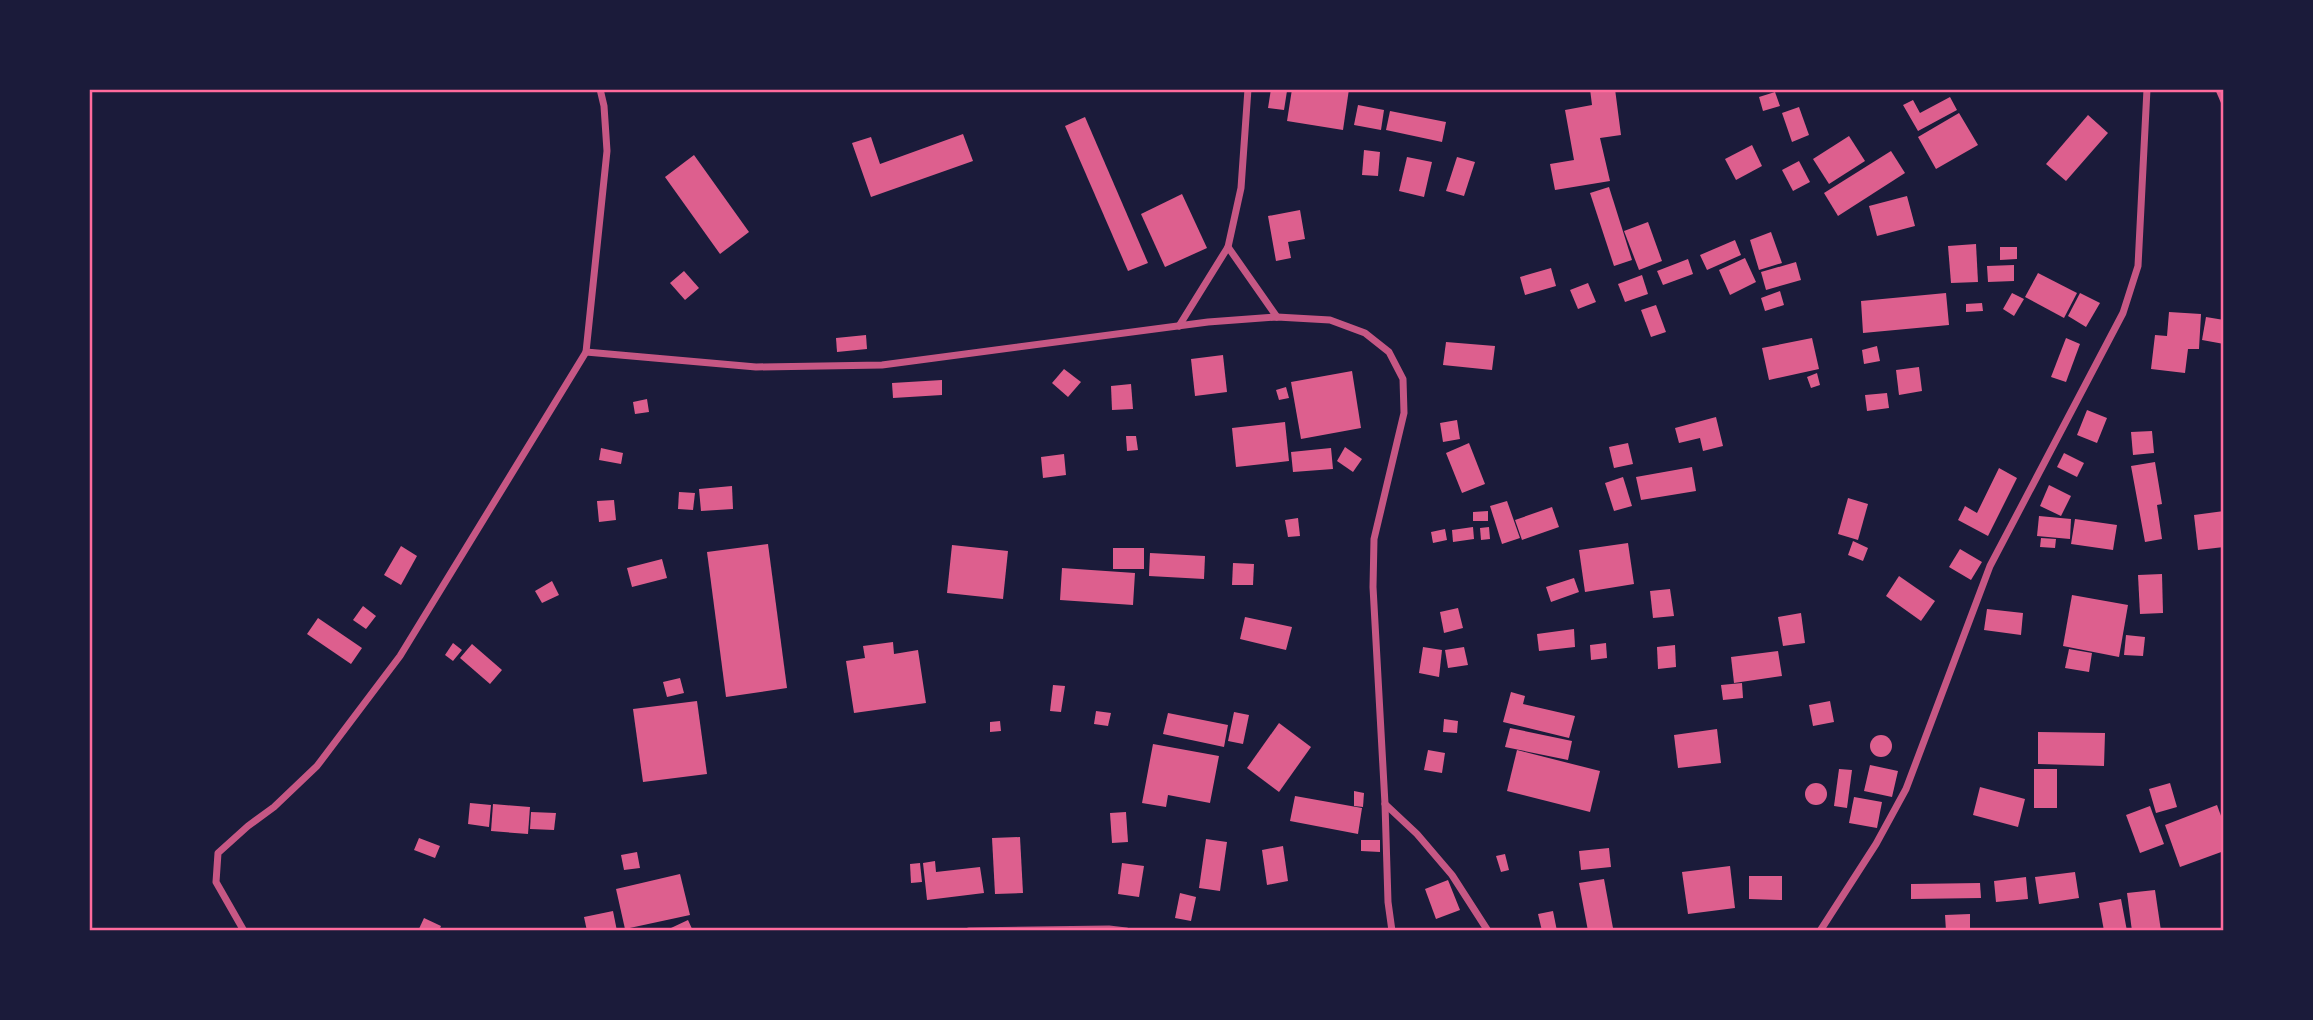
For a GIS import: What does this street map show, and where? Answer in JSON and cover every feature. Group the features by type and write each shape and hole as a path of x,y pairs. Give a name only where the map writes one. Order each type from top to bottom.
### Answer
{"street":[{"path":"244,931 216,882 218,853 274,807 317,766 400,656 586,352 607,151 600,89"},
{"path":"1179,326 1228,247 1241,188 1248,89"},
{"path":"1820,931 1876,844 1906,789 1990,566 2123,313 2138,266 2147,89"},
{"path":"1228,247 1277,317"},
{"path":"586,352 756,367 882,365 1179,326 1277,317 1330,320 1365,333 1390,352 1403,379 1404,413 1374,539 1373,587 1388,902 1392,931"},
{"path":"1385,804 1417,834 1452,875 1488,931"},
{"path":"968,931 1126,931"}],"building":[{"path":"1271,89 1287,91 1284,110 1268,108"},
{"path":"1292,89 1349,89 1343,130 1287,121"},
{"path":"1590,89 1615,89 1621,135 1600,138 1610,181 1555,190 1550,164 1574,160 1565,110 1592,105"},
{"path":"2215,89 2224,89 2224,110"},
{"path":"1775,92 1780,106 1763,111 1759,97"},
{"path":"1950,97 1957,110 1918,131 1903,105 1913,100 1920,113"},
{"path":"1358,105 1384,110 1381,130 1354,125"},
{"path":"1799,107 1809,135 1792,142 1782,113"},
{"path":"1390,111 1446,122 1442,142 1386,130"},
{"path":"1959,113 1978,145 1936,169 1918,137"},
{"path":"2088,115 2108,133 2066,181 2046,164"},
{"path":"1085,117 1148,263 1128,271 1065,126"},
{"path":"963,134 973,161 871,197 852,143 871,137 880,164"},
{"path":"1849,136 1865,161 1829,184 1813,159"},
{"path":"1752,145 1762,166 1736,180 1725,159"},
{"path":"1364,150 1380,152 1378,176 1362,175"},
{"path":"1891,151 1905,173 1838,216 1824,193"},
{"path":"694,155 749,232 720,254 665,177"},
{"path":"1407,157 1432,162 1424,197 1399,191"},
{"path":"1457,157 1475,162 1464,196 1446,191"},
{"path":"1799,161 1810,182 1793,191 1782,170"},
{"path":"1609,187 1632,260 1614,266 1590,193"},
{"path":"1182,194 1207,248 1165,267 1141,214"},
{"path":"1907,196 1915,226 1877,236 1869,206"},
{"path":"1300,210 1305,239 1288,242 1291,258 1276,261 1268,216"},
{"path":"1648,222 1662,261 1639,270 1624,231"},
{"path":"1771,232 1782,263 1759,270 1750,240"},
{"path":"1735,240 1741,255 1707,270 1700,255"},
{"path":"1976,244 1978,282 1951,283 1948,246"},
{"path":"2000,247 2017,247 2017,259 2000,260"},
{"path":"1745,258 1756,282 1730,295 1719,270"},
{"path":"1688,259 1693,274 1663,285 1657,271"},
{"path":"1796,262 1801,280 1766,290 1761,272"},
{"path":"2014,265 2014,281 1988,282 1987,266"},
{"path":"1551,268 1556,286 1525,295 1520,277"},
{"path":"684,271 699,288 685,300 670,283"},
{"path":"2038,273 2077,293 2064,318 2025,297"},
{"path":"1642,275 1648,294 1625,302 1618,284"},
{"path":"1588,283 1596,302 1578,309 1570,290"},
{"path":"1780,291 1784,305 1765,311 1761,298"},
{"path":"1946,293 1949,325 1863,333 1861,301"},
{"path":"2012,293 2024,299 2014,316 2003,309"},
{"path":"2080,293 2100,303 2086,327 2068,316"},
{"path":"1982,303 1983,311 1966,312 1966,304"},
{"path":"1656,305 1666,332 1651,337 1641,310"},
{"path":"2169,312 2201,314 2199,349 2188,349 2185,373 2151,369 2155,335 2167,336"},
{"path":"2206,317 2224,320 2224,344 2202,340"},
{"path":"866,335 867,349 837,352 836,338"},
{"path":"1812,338 1819,369 1769,380 1762,348"},
{"path":"2066,338 2080,344 2066,382 2051,377"},
{"path":"1446,342 1495,346 1492,370 1443,365"},
{"path":"1877,346 1880,361 1864,364 1862,350"},
{"path":"1223,355 1227,392 1195,396 1191,359"},
{"path":"1919,367 1922,391 1899,395 1896,370"},
{"path":"1064,369 1081,382 1068,397 1052,383"},
{"path":"1352,371 1361,428 1301,439 1291,382"},
{"path":"1817,373 1820,385 1811,388 1807,377"},
{"path":"942,380 942,395 893,398 892,383"},
{"path":"1131,384 1133,409 1112,410 1111,386"},
{"path":"1286,387 1289,398 1279,400 1276,390"},
{"path":"1887,393 1889,408 1867,411 1865,395"},
{"path":"647,399 649,412 635,414 633,402"},
{"path":"2087,410 2107,418 2097,443 2077,435"},
{"path":"1716,417 1723,446 1703,451 1700,438 1679,443 1675,428"},
{"path":"1457,420 1460,439 1443,442 1440,423"},
{"path":"1285,422 1289,461 1236,467 1232,428"},
{"path":"2152,431 2154,453 2133,455 2131,432"},
{"path":"1126,436 1136,436 1138,450 1127,451"},
{"path":"1469,443 1485,484 1462,493 1446,453"},
{"path":"1628,443 1633,464 1614,468 1609,447"},
{"path":"1345,447 1362,459 1353,472 1337,461"},
{"path":"601,448 623,453 621,464 599,460"},
{"path":"1331,448 1333,469 1293,472 1291,452"},
{"path":"2064,453 2084,463 2077,477 2057,467"},
{"path":"1064,454 1066,475 1043,478 1041,457"},
{"path":"2155,462 2162,504 2157,505 2162,539 2145,542 2131,466"},
{"path":"1692,467 1696,491 1641,500 1636,477"},
{"path":"1999,468 2017,478 1988,536 1958,520 1965,506 1977,513"},
{"path":"1623,477 1632,506 1614,511 1605,483"},
{"path":"2049,485 2071,496 2061,516 2040,506"},
{"path":"732,486 733,509 701,511 699,489"},
{"path":"679,492 695,493 693,510 678,509"},
{"path":"1848,498 1868,504 1858,540 1838,534"},
{"path":"614,500 616,520 599,522 597,501"},
{"path":"1507,501 1520,538 1502,544 1490,506"},
{"path":"1552,507 1559,527 1522,540 1515,520"},
{"path":"1488,511 1488,521 1473,521 1473,512"},
{"path":"2224,511 2224,547 2198,550 2194,515"},
{"path":"2039,516 2071,519 2070,539 2037,536"},
{"path":"1298,518 1300,536 1288,537 1285,520"},
{"path":"2075,519 2117,525 2113,550 2071,544"},
{"path":"1473,527 1474,539 1453,542 1452,530"},
{"path":"1489,527 1490,539 1481,540 1480,528"},
{"path":"1445,529 1447,540 1433,543 1431,532"},
{"path":"2041,538 2056,539 2055,548 2040,547"},
{"path":"1853,541 1868,548 1863,561 1848,555"},
{"path":"1628,543 1634,584 1585,592 1579,550"},
{"path":"768,544 787,688 726,697 707,552"},
{"path":"952,545 1008,551 1003,599 947,593"},
{"path":"401,546 417,556 401,585 384,575"},
{"path":"1113,548 1144,548 1144,569 1113,569"},
{"path":"1960,549 1982,562 1971,580 1949,567"},
{"path":"1150,553 1205,556 1204,579 1149,576"},
{"path":"662,559 667,578 632,587 627,568"},
{"path":"1233,563 1254,564 1253,585 1232,585"},
{"path":"1062,568 1135,573 1133,605 1060,600"},
{"path":"2162,574 2163,613 2140,614 2138,575"},
{"path":"1899,576 1935,601 1921,621 1886,596"},
{"path":"1574,578 1579,592 1551,602 1546,587"},
{"path":"552,581 559,595 542,603 535,591"},
{"path":"1670,589 1674,616 1653,618 1650,591"},
{"path":"2072,595 2128,605 2119,657 2063,646"},
{"path":"363,606 376,616 366,629 353,620"},
{"path":"1458,608 1463,628 1444,633 1440,612"},
{"path":"1987,609 2023,613 2021,635 1984,630"},
{"path":"1801,613 1805,643 1783,646 1778,617"},
{"path":"1245,617 1292,627 1286,650 1240,639"},
{"path":"318,618 362,648 351,664 307,634"},
{"path":"1574,629 1575,647 1539,651 1537,634"},
{"path":"2126,635 2145,637 2143,656 2124,655"},
{"path":"893,642 894,654 918,650 926,703 854,713 846,661 865,658 863,646"},
{"path":"453,643 462,650 453,661 445,655"},
{"path":"1606,643 1607,658 1591,660 1590,645"},
{"path":"472,644 502,670 490,684 460,658"},
{"path":"1675,645 1676,667 1658,669 1657,647"},
{"path":"1423,647 1442,650 1439,677 1419,673"},
{"path":"1464,647 1468,665 1448,668 1445,650"},
{"path":"2069,649 2092,653 2089,672 2065,668"},
{"path":"1778,651 1782,676 1734,683 1731,657"},
{"path":"680,678 684,693 667,697 663,682"},
{"path":"1742,683 1743,698 1723,700 1721,685"},
{"path":"1053,685 1065,686 1061,712 1050,711"},
{"path":"1511,692 1525,696 1523,704 1575,716 1569,738 1503,722"},
{"path":"697,701 707,774 643,782 633,709"},
{"path":"1830,701 1834,722 1813,726 1809,705"},
{"path":"1096,711 1111,713 1108,726 1094,724"},
{"path":"1234,712 1249,715 1243,744 1228,741"},
{"path":"1168,713 1228,725 1224,747 1163,734"},
{"path":"1444,719 1458,721 1457,733 1443,732"},
{"path":"1000,721 1001,731 990,732 990,722"},
{"path":"1279,723 1311,747 1279,792 1247,768"},
{"path":"1510,728 1572,741 1568,760 1505,747"},
{"path":"1717,729 1721,763 1678,768 1674,735"},
{"path":"2038,732 2105,733 2104,766 2038,764"},
{"path":"1881,735 1889,738 1892,746 1889,754 1881,757 1873,754 1870,746 1873,738"},
{"path":"1153,744 1219,756 1210,803 1168,795 1166,807 1142,803"},
{"path":"1428,750 1445,753 1442,773 1424,770"},
{"path":"1517,750 1600,771 1590,812 1507,791"},
{"path":"1870,765 1898,771 1892,797 1864,791"},
{"path":"1839,769 1852,770 1847,808 1834,806"},
{"path":"2034,769 2057,769 2057,808 2034,808"},
{"path":"1812,783 1820,783 1827,790 1827,798 1820,805 1812,805 1805,798 1805,790"},
{"path":"2170,783 2177,807 2156,813 2149,789"},
{"path":"1980,787 2025,799 2018,827 1973,815"},
{"path":"1354,791 1364,793 1363,807 1354,806"},
{"path":"1295,796 1362,808 1358,834 1290,821"},
{"path":"1854,797 1882,802 1877,828 1849,823"},
{"path":"470,803 491,805 489,827 468,824"},
{"path":"493,804 530,807 528,834 491,831"},
{"path":"2217,805 2224,824 2224,851 2180,867 2165,825"},
{"path":"2150,806 2164,844 2140,853 2126,815"},
{"path":"531,812 556,813 554,830 530,829"},
{"path":"1126,812 1128,842 1112,843 1110,813"},
{"path":"1020,837 1023,893 995,894 992,838"},
{"path":"419,838 440,846 435,858 414,850"},
{"path":"1206,839 1227,842 1220,891 1199,888"},
{"path":"1361,840 1380,840 1380,852 1361,851"},
{"path":"1283,846 1288,881 1267,885 1262,850"},
{"path":"1609,848 1611,867 1581,870 1579,851"},
{"path":"637,852 640,868 624,870 621,855"},
{"path":"1505,854 1509,870 1501,872 1496,856"},
{"path":"935,861 936,872 980,867 984,893 927,900 923,863"},
{"path":"920,863 922,882 911,883 910,864"},
{"path":"1122,863 1144,866 1139,897 1118,894"},
{"path":"1730,866 1735,908 1688,914 1682,872"},
{"path":"2075,872 2079,898 2039,904 2035,877"},
{"path":"680,874 690,915 625,929 616,889"},
{"path":"1749,876 1782,876 1782,900 1749,899"},
{"path":"2026,877 2028,899 1996,902 1994,881"},
{"path":"1604,879 1613,928 1588,931 1579,883"},
{"path":"1448,880 1460,910 1436,919 1425,889"},
{"path":"1980,883 1981,898 1911,899 1911,884"},
{"path":"2155,890 2161,931 2132,931 2127,893"},
{"path":"1180,893 1196,897 1191,921 1175,918"},
{"path":"2121,899 2127,931 2104,931 2099,903"},
{"path":"613,911 617,931 587,931 584,917"},
{"path":"1553,911 1557,931 1542,931 1538,914"},
{"path":"1970,914 1970,931 1946,931 1945,915"},
{"path":"424,918 441,926 439,931 418,931"},
{"path":"688,920 693,931 671,931 671,928"}]}
